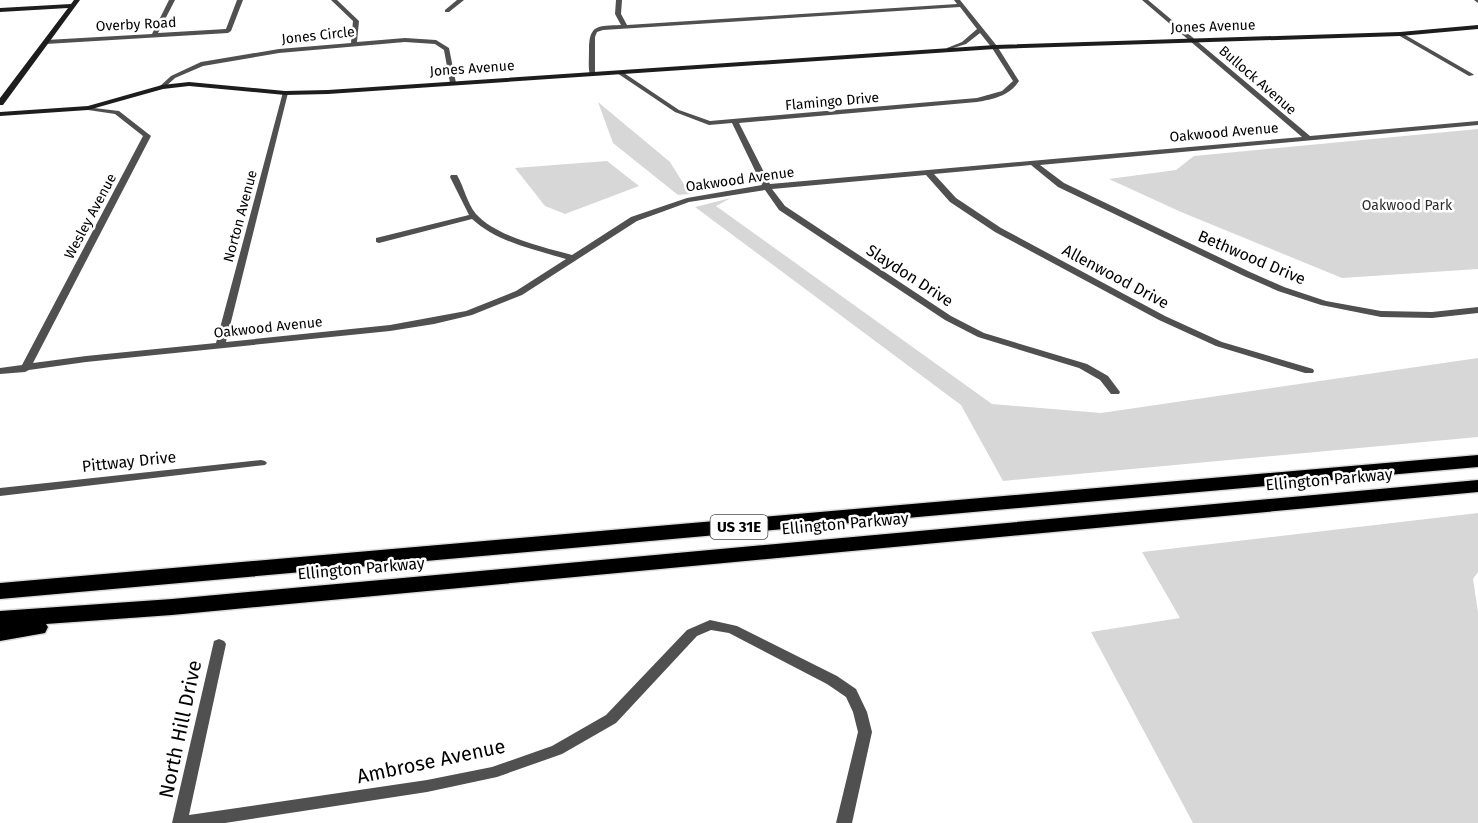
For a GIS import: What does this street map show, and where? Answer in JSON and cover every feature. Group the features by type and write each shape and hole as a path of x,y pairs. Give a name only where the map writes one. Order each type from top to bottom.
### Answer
{"highway":[{"name":"Ellington Parkway","path":"0,591 1478,461"},
{"name":"Ellington Parkway","path":"0,619 172,607 1478,486"},
{"path":"0,633 172,607"}],"street":[{"path":"154,36 172,0"},
{"name":"Overby Road","path":"46,42 228,31 240,0"},
{"path":"334,0 356,21 354,43"},
{"path":"447,11 461,0"},
{"path":"619,0 618,14 625,27"},
{"name":"Bullock Avenue","path":"1145,0 1308,138"},
{"path":"592,74 592,36 595,31 959,2 995,46"},
{"path":"0,10 75,3"},
{"path":"0,103 75,3"},
{"name":"Jones Avenue","path":"0,114 88,108 162,87 211,84 285,93 995,46 1400,34 1478,27"},
{"name":"Jones Avenue","path":"949,49 964,43 981,29"},
{"path":"1400,34 1471,75"},
{"name":"Jones Circle","path":"162,87 185,70 217,61 354,43 405,40 436,42 447,49 453,83"},
{"name":"Flamingo Drive","path":"619,72 677,111 709,123 735,122 977,100 1000,95 1011,88 1016,81 995,46"},
{"name":"Norton Avenue","path":"220,345 285,93"},
{"path":"88,108 117,112 125,99"},
{"name":"Wesley Avenue","path":"25,369 147,136 117,112"},
{"name":"Slaydon Drive","path":"735,122 767,187 782,207 948,318 981,334 1083,366 1104,378 1115,392"},
{"name":"Oakwood Avenue","path":"0,371 86,359 390,328 460,315 508,298 634,219 663,207 706,195 767,187 1478,123"},
{"name":"Bethwood Drive","path":"1033,163 1061,185 1281,289 1324,303 1380,314 1432,315 1478,310"},
{"name":"Allenwood Drive","path":"928,172 954,200 998,230 1162,318 1219,344 1309,371"},
{"path":"454,177 474,216 509,237 572,258"},
{"path":"379,240 474,216"},
{"name":"Pittway Drive","path":"0,492 261,463"},
{"name":"Ambrose Avenue","path":"180,823 427,786 492,772 557,750 611,719 692,633 710,626 732,629 832,680 851,693 860,712 865,732 844,823"},
{"name":"North Hill Drive","path":"180,823 219,644"}],"green space":[{"path":"598,102 670,162 690,194 678,195 613,143"},
{"name":"Oakwood Park","path":"1478,129 1478,269 1342,278 1181,212 1109,179 1176,170 1194,156"},
{"path":"607,161 639,186 565,214 545,206 515,168"},
{"path":"731,198 716,206 992,404 1101,413 1478,358 1478,437 1003,481 961,405 695,207"},
{"path":"1478,513 1478,572 1473,579 1478,612 1478,823 1193,823 1091,632 1180,618 1142,552"}]}
